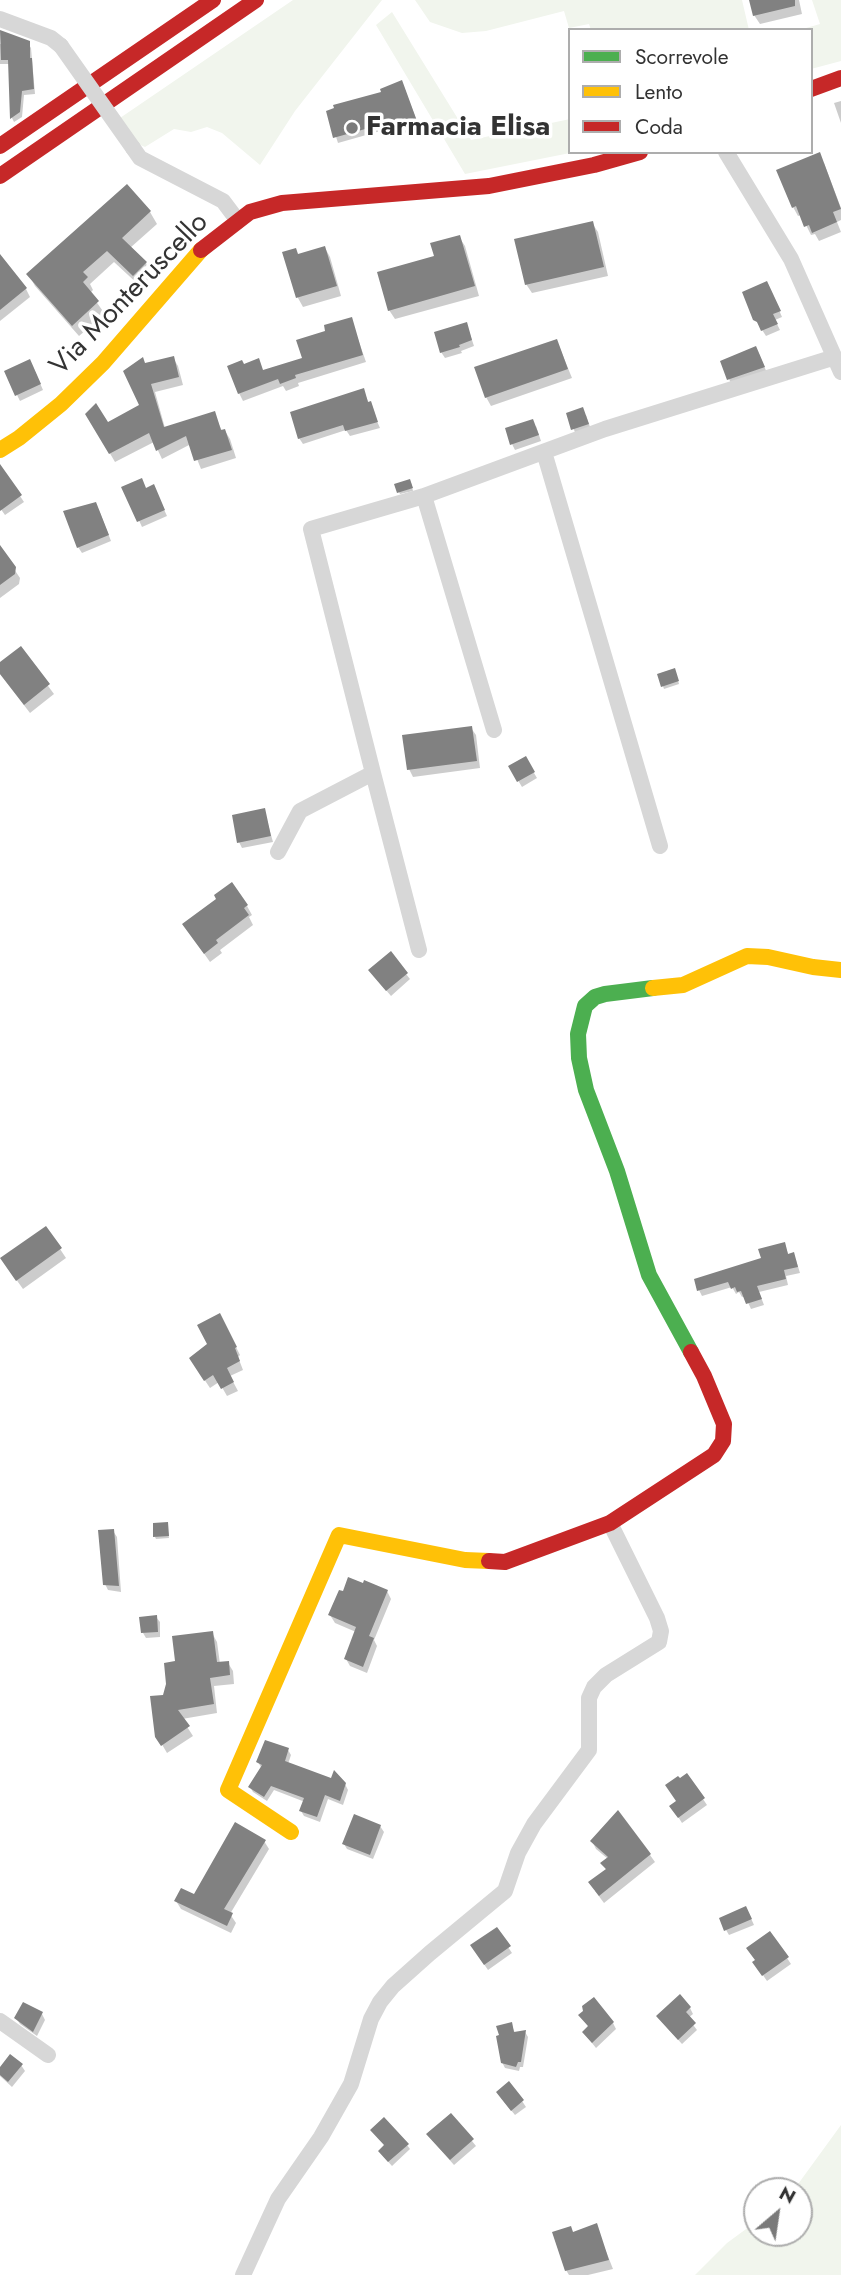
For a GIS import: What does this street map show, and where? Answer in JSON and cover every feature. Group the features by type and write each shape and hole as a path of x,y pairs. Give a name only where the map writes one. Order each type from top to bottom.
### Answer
{"main road":[{"path":"0,146 213,0"},
{"path":"0,176 256,0"},
{"path":"813,88 841,78"},
{"name":"Via Monteruscello","path":"0,450 61,404 103,363 205,246 250,212 282,203 489,186 594,165 633,154"},
{"path":"291,1832 228,1790 339,1535 465,1560 505,1562 610,1523 713,1455 723,1441 724,1424 704,1376 649,1275 617,1171 586,1090 579,1058 579,1020 585,1006 595,997 605,994 683,985 747,956 768,957 841,970"}],"street":[{"path":"0,19 51,38 61,46 140,158 223,201 238,221"},
{"path":"419,950 311,529 424,496 605,429 838,364 791,258 727,154"},
{"path":"544,452 660,846"},
{"path":"424,496 494,730"},
{"path":"278,852 300,811 373,773"},
{"path":"243,2275 278,2199 321,2137 351,2084 371,2019 380,2002 393,1986 430,1953 505,1891 518,1853 534,1825 589,1750 589,1698 594,1687 606,1675 659,1642 661,1631 657,1618 610,1523"},
{"path":"0,2021 48,2055"}],"shaded area":[{"path":"293,0 382,0 295,111 260,165 222,133 207,127 191,132 174,129 145,147 138,144 120,118"},
{"path":"415,0 742,0 749,28 590,28 589,24 569,28 564,11 486,31 462,33 430,22"},
{"path":"812,0 841,0 841,61 813,68 813,28 806,28 820,24"},
{"path":"392,12 471,140 568,119 568,153 465,174 376,25"},
{"path":"841,2125 841,2275 695,2275 727,2243 743,2231 743,2247 813,2247 813,2177 803,2177"}],"building":[{"path":"749,0 795,0 795,6 753,16"},
{"path":"0,30 30,41 32,58 34,89 22,91 20,112 10,119 8,60 1,60"},
{"path":"402,80 417,121 397,129 394,121 333,138 326,111 334,108 333,105 381,92 380,89"},
{"path":"820,152 841,209 833,212 837,222 812,233 809,225 804,227 796,206 792,208 776,170"},
{"path":"127,184 151,211 122,238 147,262 133,276 107,251 83,272 88,277 83,282 99,301 72,326 26,274"},
{"path":"593,221 604,267 525,285 514,239"},
{"path":"460,235 475,286 388,311 377,272 434,256 430,243"},
{"path":"325,246 337,286 296,298 282,252 296,248 298,254"},
{"path":"0,254 27,288 0,310"},
{"path":"767,281 781,311 773,314 778,324 761,331 753,320 742,292"},
{"path":"352,317 363,355 295,375 296,378 280,384 278,379 238,394 227,366 242,360 244,364 259,358 263,370 302,358 296,340 325,331 324,325"},
{"path":"467,322 472,340 440,353 434,332"},
{"path":"557,339 568,369 485,398 474,367"},
{"path":"756,346 765,367 727,380 720,361"},
{"path":"174,356 179,377 151,384 164,427 215,411 232,450 194,461 186,436 156,451 149,433 109,454 85,414 96,403 108,422 139,405 123,371 143,357 145,363"},
{"path":"30,359 41,384 15,396 4,371"},
{"path":"364,388 378,422 345,431 343,425 298,439 290,412"},
{"path":"583,407 589,424 571,430 566,413"},
{"path":"533,419 539,435 510,445 505,428"},
{"path":"0,464 22,495 0,511"},
{"path":"142,478 146,488 154,484 165,510 137,522 121,487"},
{"path":"410,479 413,488 397,493 394,484"},
{"path":"96,502 109,535 77,548 63,511"},
{"path":"0,545 16,567 15,574 0,585"},
{"path":"21,646 50,684 24,705 0,674 0,662"},
{"path":"675,668 679,681 661,687 657,674"},
{"path":"472,726 477,761 407,770 402,735"},
{"path":"526,756 535,772 517,782 508,766"},
{"path":"265,808 271,836 237,843 232,815"},
{"path":"232,882 248,905 244,908 249,915 216,940 218,943 204,954 182,924 216,899 214,895"},
{"path":"391,951 408,973 386,991 368,970"},
{"path":"46,1226 62,1248 16,1281 0,1258"},
{"path":"785,1242 788,1254 794,1252 798,1267 784,1270 786,1279 757,1286 762,1299 746,1304 741,1291 737,1292 735,1287 731,1289 728,1282 697,1291 694,1279 761,1258 758,1249"},
{"path":"220,1313 237,1347 235,1348 240,1361 227,1368 234,1382 221,1389 213,1375 204,1381 189,1358 207,1344 197,1325"},
{"path":"168,1522 169,1536 153,1537 153,1523"},
{"path":"114,1529 119,1586 103,1585 98,1530"},
{"path":"348,1577 388,1590 369,1636 374,1638 363,1667 344,1659 356,1627 328,1615"},
{"path":"157,1615 158,1632 141,1633 139,1617"},
{"path":"213,1631 217,1662 229,1661 230,1675 210,1678 214,1704 178,1710 190,1726 161,1746 155,1737 150,1696 163,1695 166,1684 164,1663 175,1661 172,1636"},
{"path":"265,1740 289,1748 285,1761 331,1778 334,1770 346,1783 340,1801 325,1795 317,1817 299,1811 304,1798 271,1786 264,1797 248,1787 262,1765 256,1762"},
{"path":"687,1773 705,1798 678,1818 669,1806 676,1801 665,1785"},
{"path":"618,1810 651,1854 599,1896 588,1882 606,1869 600,1863 608,1857 590,1841"},
{"path":"354,1814 381,1825 370,1855 342,1844"},
{"path":"235,1822 266,1840 224,1909 233,1913 227,1926 174,1901 181,1888 194,1894"},
{"path":"746,1906 752,1919 724,1931 719,1918"},
{"path":"497,1927 511,1946 484,1965 470,1945"},
{"path":"770,1931 789,1957 762,1976 746,1948"},
{"path":"680,1994 691,2007 686,2012 696,2023 678,2040 656,2016"},
{"path":"594,1997 614,2022 592,2043 582,2032 588,2026 578,2015 583,2011 582,2006"},
{"path":"23,2002 43,2012 33,2032 14,2018"},
{"path":"512,2022 514,2032 526,2030 521,2062 518,2062 516,2067 501,2063 496,2036 499,2035 496,2026"},
{"path":"10,2054 23,2064 8,2082 0,2075 0,2067"},
{"path":"509,2081 524,2100 511,2111 496,2092"},
{"path":"451,2113 474,2139 450,2160 426,2134"},
{"path":"384,2117 409,2144 388,2162 378,2151 384,2145 370,2130"},
{"path":"597,2223 609,2260 565,2271 552,2232 571,2226 573,2232"}],"traffic: fast":[{"path":"653,988 605,994 595,997 585,1006 578,1034 579,1058 586,1090 617,1171 649,1275 691,1352"}],"traffic: slow":[{"path":"0,450 61,404 103,363 201,250"},
{"path":"653,988 683,985 747,956 768,957 841,970"},
{"path":"291,1832 228,1790 339,1535 465,1560 489,1561"}],"traffic: jam":[{"path":"0,146 213,0"},
{"path":"0,176 256,0"},
{"path":"813,88 841,78"},
{"path":"201,250 250,212 282,203 489,186 594,165 633,154"},
{"path":"489,1561 505,1562 610,1523 714,1455 723,1441 724,1424 691,1352"}],"place":[{"name":"Farmacia Elisa","path":"352,128"}]}
